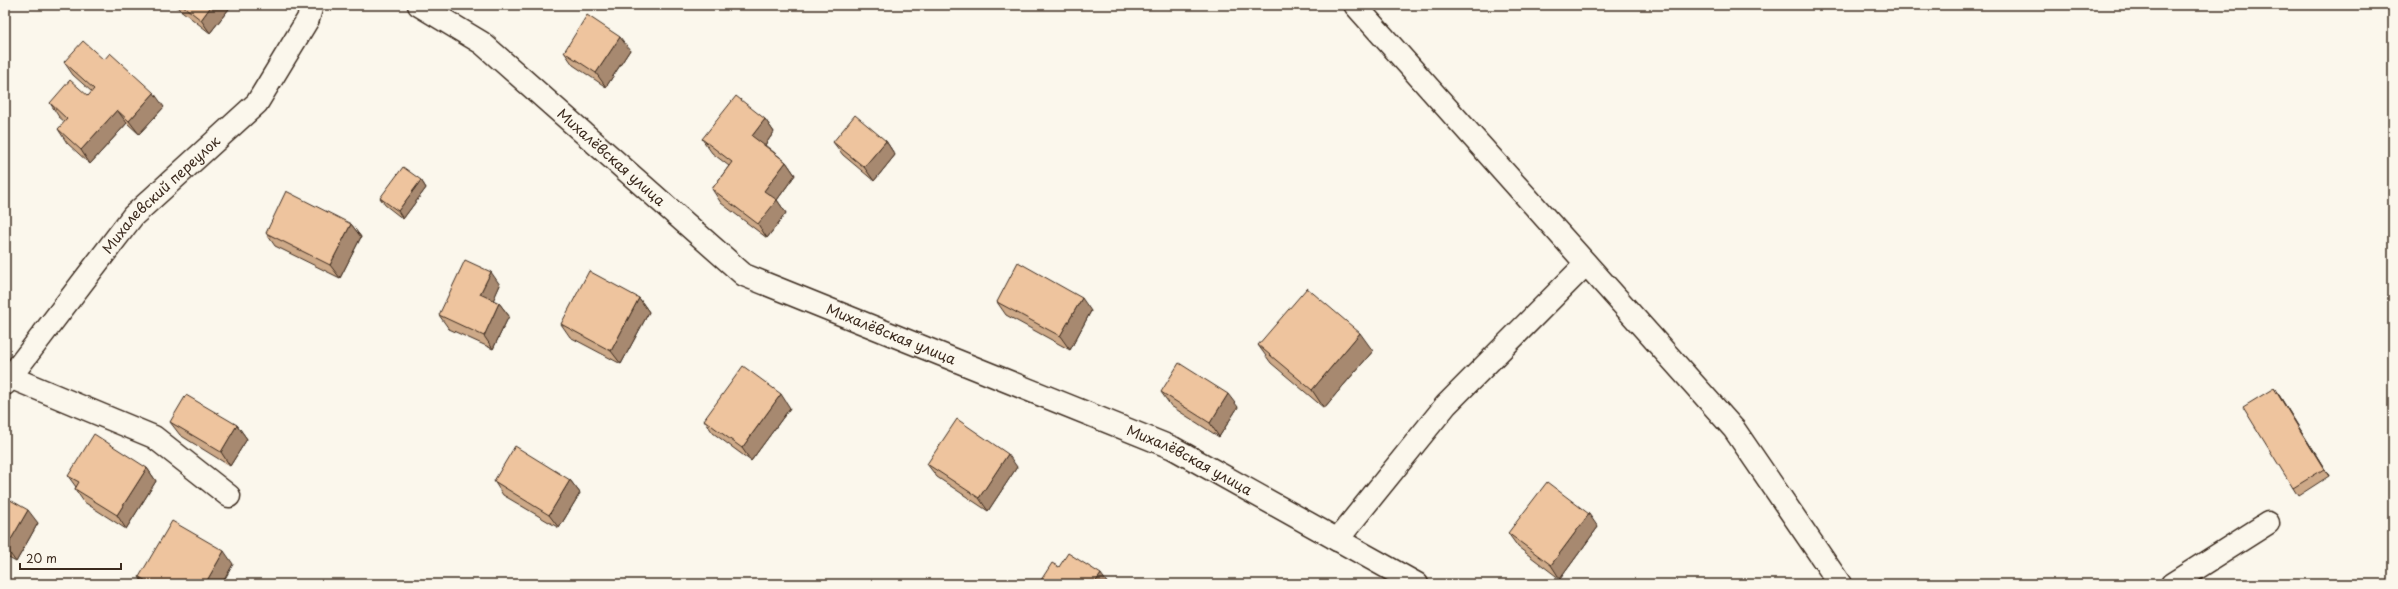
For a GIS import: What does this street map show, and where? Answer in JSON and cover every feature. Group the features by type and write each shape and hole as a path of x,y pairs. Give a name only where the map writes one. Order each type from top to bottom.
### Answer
{"street":[{"name":"Михалевский переулок","path":"6,379 133,216 257,103 308,19 312,5"},
{"name":"Михалёвская улица","path":"418,5 482,43 744,275 1173,448 1417,584"},
{"path":"1355,5 1734,430 1840,584"},
{"path":"1338,540 1446,405 1586,264"},
{"path":"6,379 154,437 229,496"},
{"path":"2172,584 2268,523"}],"building":[{"path":"182,5 212,5 201,20"},
{"path":"587,15 620,37 596,73 564,52"},
{"path":"83,41 104,60 110,53 154,93 129,121 117,110 81,150 58,129 67,119 50,103 70,80 88,96 94,89 64,62"},
{"path":"736,96 765,119 752,136 786,162 764,191 777,200 758,224 712,189 732,162 702,139"},
{"path":"855,115 886,141 864,167 833,142"},
{"path":"403,167 421,180 398,211 380,198"},
{"path":"286,191 351,224 330,265 266,233"},
{"path":"465,260 491,272 480,294 499,303 484,336 439,315"},
{"path":"1018,262 1082,298 1060,336 997,302"},
{"path":"589,271 639,298 611,351 561,324"},
{"path":"1307,288 1360,333 1312,390 1258,345"},
{"path":"1179,363 1228,394 1210,423 1161,392"},
{"path":"743,366 781,394 742,448 704,420"},
{"path":"2274,388 2324,469 2293,488 2243,407"},
{"path":"186,395 237,425 221,452 170,422"},
{"path":"957,419 1008,454 979,498 927,464"},
{"path":"94,434 147,468 117,515 75,489 79,482 68,476"},
{"path":"515,446 570,480 549,515 494,481"},
{"path":"1547,482 1589,514 1551,565 1508,533"},
{"path":"5,497 28,510 6,548 5,548"},
{"path":"172,521 224,551 205,584 152,584 139,577"},
{"path":"1068,553 1101,574 1094,584 1047,584 1041,580 1052,563 1059,567"}]}
